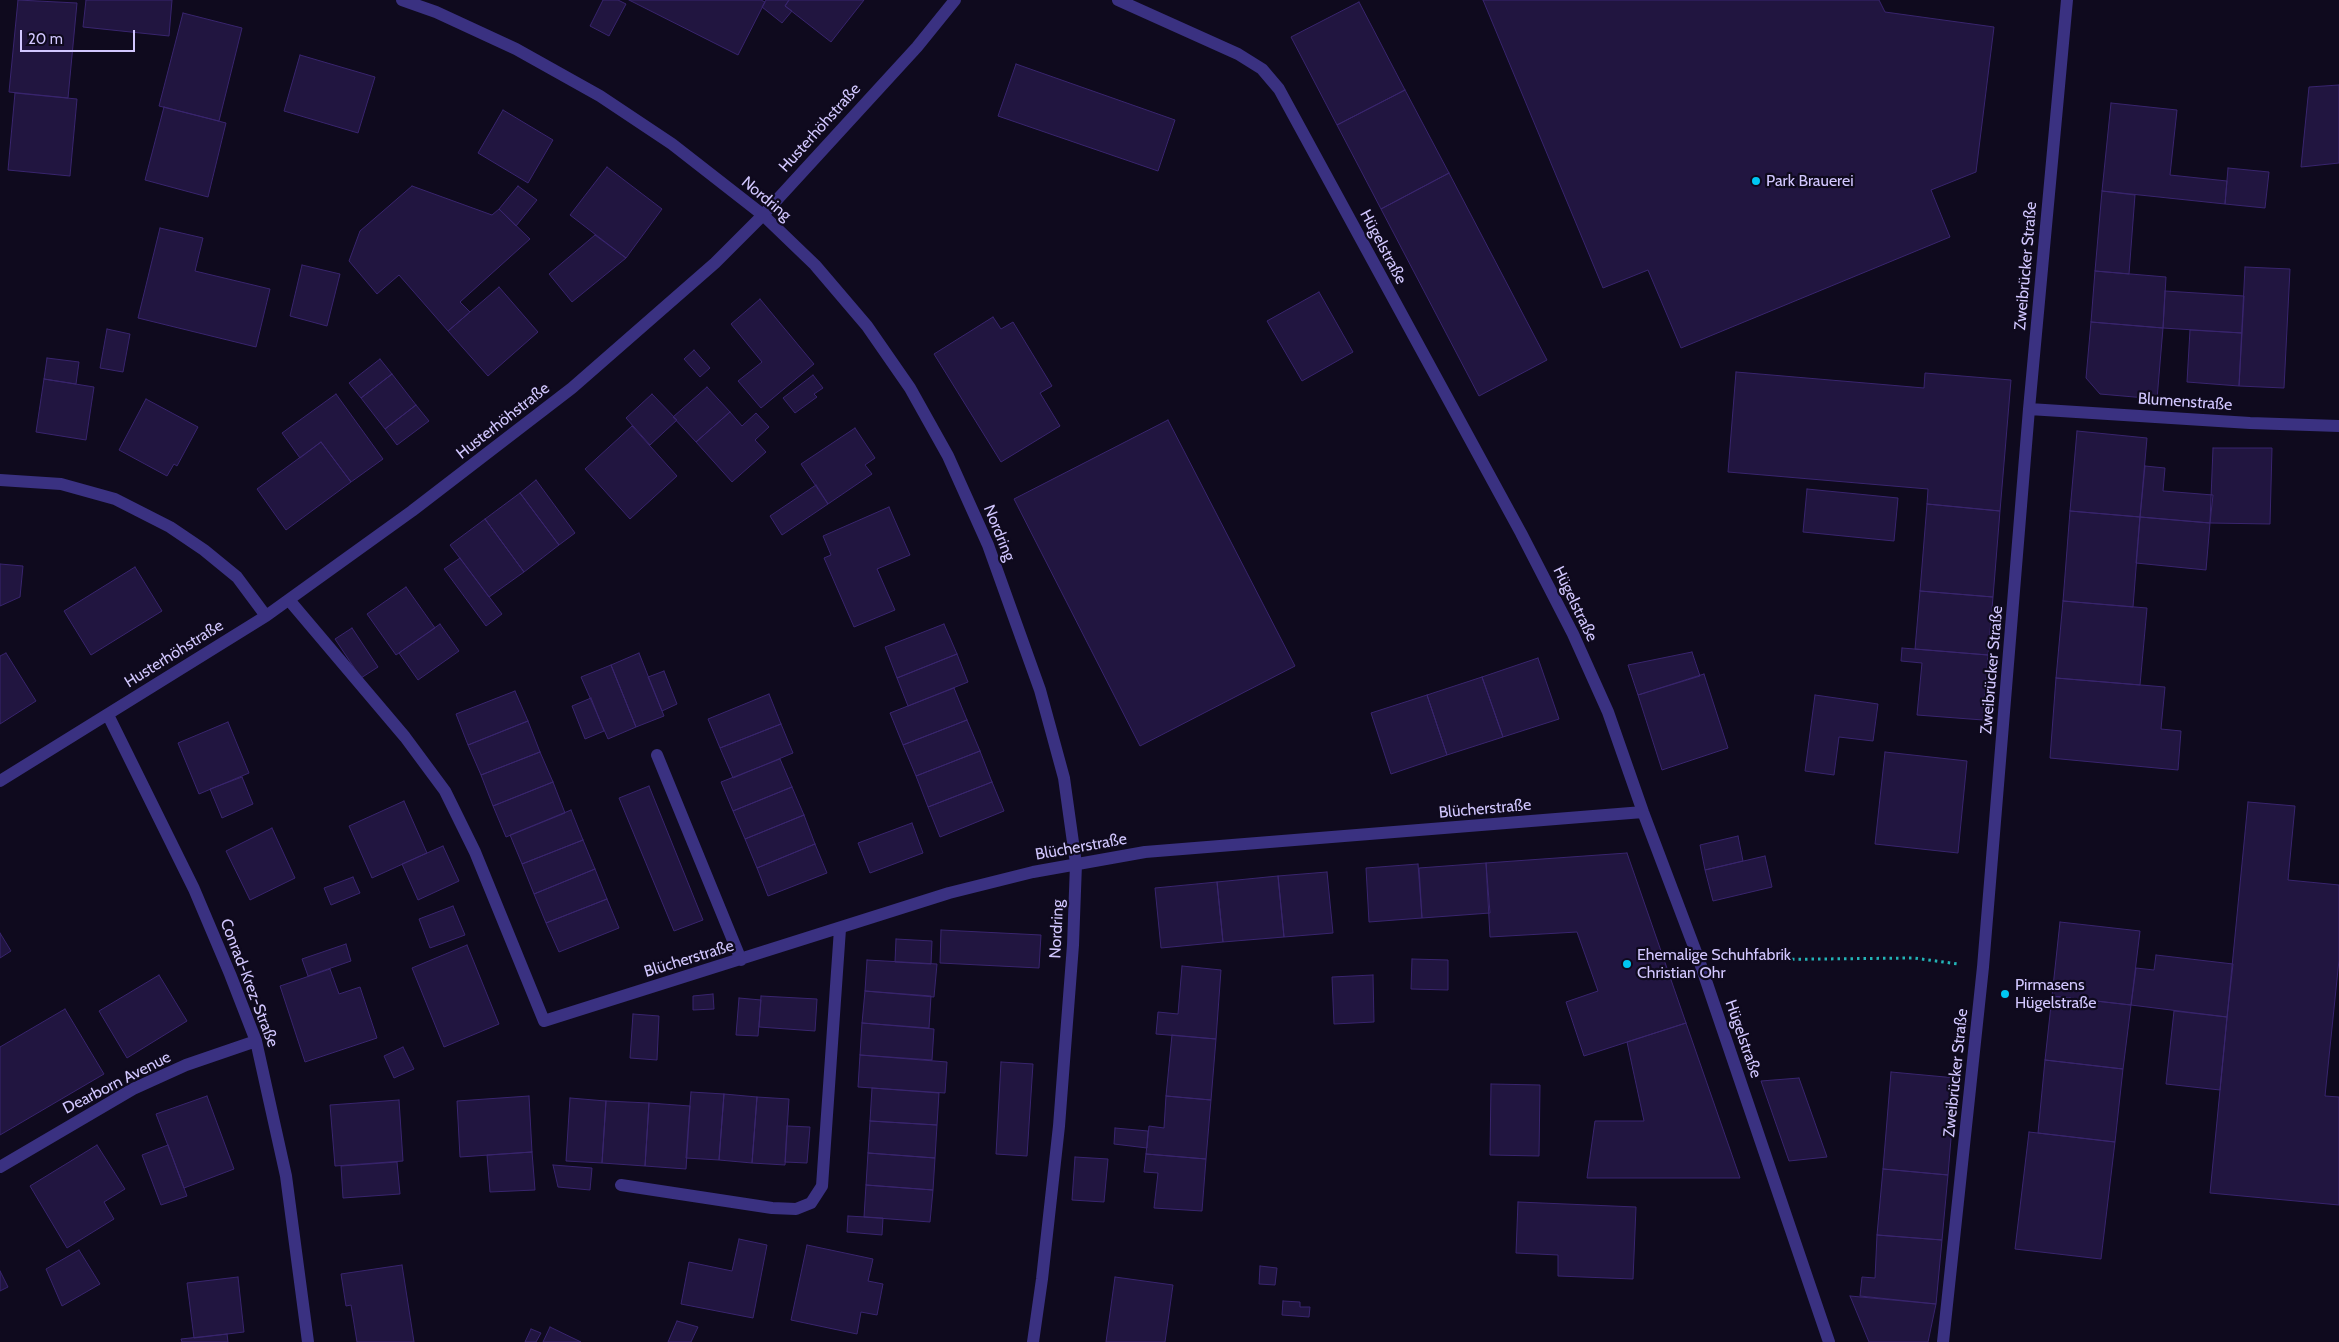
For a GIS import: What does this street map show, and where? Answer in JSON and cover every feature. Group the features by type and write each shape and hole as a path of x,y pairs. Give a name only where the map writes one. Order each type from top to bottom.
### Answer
{"street":[{"name":"Nordring","path":"402,0 436,12 516,49 600,96 672,144 763,215 815,265 867,326 910,388 948,456 988,546 1040,690 1064,778 1076,864 1073,945 1059,1126 1033,1342"},
{"name":"Husterhöhstraße","path":"0,781 266,616 412,511 572,388 715,263 763,215 917,47 954,0"},
{"name":"Hügelstraße","path":"1118,0 1238,54 1262,70 1279,89 1521,533 1573,634 1608,712 1643,812 1699,960 1829,1342"},
{"name":"Zweibrücker Straße","path":"1944,1342 1983,967 2029,409 2067,0"},
{"name":"Blumenstraße","path":"2029,409 2250,423 2339,426"},
{"path":"0,480 61,484 115,499 170,527 204,550 237,577 266,616"},
{"name":"Blücherstraße","path":"289,600 405,737 445,791 474,852 544,1021 949,893 1033,872 1154,851 1643,812"},
{"name":"Conrad-Krez-Straße","path":"108,715 194,889 256,1041 286,1176 308,1342"},
{"path":"657,755 741,960"},
{"path":"621,1185 772,1208 796,1209 811,1203 822,1186 840,929"},
{"name":"Dearborn Avenue","path":"0,1167 133,1089 186,1066 256,1041"}],"path":[{"path":"1760,961 1914,958 1983,967"}],"building":[{"path":"18,0 77,3 68,98 9,92"},
{"path":"86,0 172,0 169,36 83,27"},
{"path":"603,0 618,0 626,4 609,36 590,26"},
{"path":"629,0 761,0 765,2 738,55"},
{"path":"766,0 789,0 785,6 792,11 782,23 762,7"},
{"path":"789,0 864,0 831,42 785,6"},
{"name":"Park Brauerei","path":"1483,0 1879,0 1885,12 1994,27 1976,172 1931,190 1950,237 1681,348 1648,270 1603,288"},
{"path":"1359,2 1405,90 1337,125 1291,37"},
{"path":"183,13 242,28 219,121 159,106"},
{"path":"300,55 375,77 358,133 284,111"},
{"path":"1016,64 1175,120 1158,171 998,116"},
{"path":"2339,85 2339,163 2301,167 2309,87"},
{"path":"1405,90 1449,173 1381,209 1337,125"},
{"path":"15,93 77,99 70,176 8,170"},
{"path":"2111,103 2177,110 2170,175 2227,181 2225,204 2102,191"},
{"path":"164,107 226,123 208,197 145,180"},
{"path":"503,110 553,140 528,183 478,153"},
{"path":"607,167 662,209 626,258 570,215"},
{"path":"2228,168 2269,172 2265,208 2225,204"},
{"path":"1449,173 1547,360 1479,396 1381,209"},
{"path":"412,186 492,215 499,209 530,239 460,302 470,312 448,331 399,275 377,294 349,261 360,231"},
{"path":"518,186 537,200 516,226 499,209"},
{"path":"2102,191 2135,195 2129,274 2095,271"},
{"path":"160,228 203,238 195,271 270,289 256,347 138,318"},
{"path":"595,235 626,258 572,302 549,274"},
{"path":"302,265 340,274 327,326 290,316"},
{"path":"2245,267 2290,269 2284,388 2239,386"},
{"path":"2095,271 2166,277 2163,328 2091,322"},
{"path":"499,287 538,332 488,376 448,331"},
{"path":"2165,291 2244,296 2242,333 2163,328"},
{"path":"1319,292 1353,352 1302,381 1267,321"},
{"path":"760,299 814,364 761,408 738,381 762,362 731,324"},
{"path":"993,317 1001,329 1013,322 1052,386 1040,393 1060,426 1001,462 934,354"},
{"path":"2091,322 2163,328 2157,399 2100,394 2086,378"},
{"path":"107,329 130,334 123,372 100,368"},
{"path":"2190,330 2242,333 2239,386 2187,382"},
{"path":"694,350 710,368 700,377 684,359"},
{"path":"47,358 79,362 76,384 44,379"},
{"path":"380,359 392,374 361,398 349,383"},
{"path":"1736,372 1924,388 1925,373 2011,380 2000,511 1927,504 1928,489 1728,472"},
{"path":"392,374 416,405 385,429 361,398"},
{"path":"813,375 823,388 814,394 817,397 795,413 783,398"},
{"path":"44,379 94,387 86,440 36,432"},
{"path":"707,387 730,412 696,442 673,417"},
{"path":"336,394 383,459 351,482 321,442 300,458 282,433"},
{"path":"652,394 677,420 650,445 626,418"},
{"path":"146,399 198,427 177,466 174,464 167,476 119,450"},
{"path":"416,405 429,421 397,445 385,429"},
{"path":"730,412 742,426 756,413 769,427 755,440 766,452 732,482 696,442"},
{"path":"1168,420 1295,666 1140,746 1014,499"},
{"path":"632,426 677,476 630,519 585,469"},
{"path":"855,428 875,458 865,465 872,474 828,504 801,464"},
{"path":"2077,431 2147,438 2140,517 2070,511"},
{"path":"321,442 351,482 286,530 257,489"},
{"path":"2213,448 2272,448 2270,524 2210,523"},
{"path":"2145,466 2165,468 2163,491 2213,495 2210,523 2140,517"},
{"path":"536,480 575,533 559,545 520,493"},
{"path":"816,485 828,504 782,535 770,516"},
{"path":"1807,489 1898,498 1894,541 1803,532"},
{"path":"520,493 559,545 524,572 485,519"},
{"path":"1927,504 2000,511 1993,597 1920,591"},
{"path":"889,507 910,555 877,569 895,610 854,627 824,558 831,555 823,536"},
{"path":"2070,511 2140,517 2133,607 2063,601"},
{"path":"2140,517 2210,523 2206,570 2136,563"},
{"path":"485,519 524,572 489,597 450,545"},
{"path":"460,558 502,614 486,626 444,569"},
{"path":"0,564 23,566 20,597 0,606"},
{"path":"135,567 162,611 91,655 64,611"},
{"path":"406,587 435,628 396,655 367,614"},
{"path":"1920,591 1993,597 1988,655 1915,649"},
{"path":"2063,601 2147,608 2140,685 2056,678"},
{"path":"440,624 459,651 418,680 399,653"},
{"path":"944,624 957,654 897,678 885,647"},
{"path":"352,628 378,667 361,678 335,639"},
{"path":"1902,648 1988,655 1983,720 1917,715 1922,663 1901,661"},
{"path":"1692,652 1700,676 1638,695 1628,665"},
{"path":"6,653 36,701 0,724 0,656"},
{"path":"639,653 664,716 636,727 611,665"},
{"path":"957,654 968,682 908,706 897,678"},
{"path":"1538,658 1559,719 1503,737 1482,677"},
{"path":"611,665 636,727 608,739 581,677"},
{"path":"664,671 677,704 662,711 648,677"},
{"path":"1704,674 1728,748 1662,770 1638,695"},
{"path":"1482,677 1503,737 1447,755 1427,695"},
{"path":"2056,678 2165,687 2161,729 2181,731 2178,770 2050,758"},
{"path":"954,688 967,720 903,745 890,713"},
{"path":"515,691 528,721 468,745 456,714"},
{"path":"769,694 781,724 720,748 708,719"},
{"path":"1427,695 1447,755 1391,774 1371,713"},
{"path":"1815,695 1878,704 1873,741 1839,737 1834,775 1805,771"},
{"path":"591,698 604,731 585,739 572,706"},
{"path":"967,720 980,751 916,776 903,745"},
{"path":"528,721 540,752 481,775 468,745"},
{"path":"228,722 249,773 199,794 178,743"},
{"path":"781,724 793,753 733,778 720,748"},
{"path":"980,751 992,782 928,807 916,776"},
{"path":"540,752 553,782 493,806 481,775"},
{"path":"1885,752 1967,761 1958,853 1875,844"},
{"path":"780,759 792,787 733,811 721,782"},
{"path":"242,777 253,804 222,818 210,789"},
{"path":"553,782 565,813 506,837 493,806"},
{"path":"992,782 1004,811 940,837 928,807"},
{"path":"649,786 703,920 674,931 619,798"},
{"path":"792,787 804,815 745,839 733,811"},
{"path":"404,801 427,853 372,878 349,826"},
{"path":"2248,802 2295,806 2288,880 2339,885 2339,960 2325,1096 2339,1097 2339,1205 2210,1193"},
{"path":"571,810 583,840 522,864 510,835"},
{"path":"804,815 815,844 757,868 745,839"},
{"path":"912,823 923,853 870,873 858,843"},
{"path":"272,828 295,878 250,900 226,851"},
{"path":"1738,836 1743,861 1705,870 1700,845"},
{"path":"583,840 595,869 534,894 522,864"},
{"path":"815,844 827,873 768,896 757,868"},
{"path":"443,846 459,881 418,900 402,864"},
{"name":"Ehemalige Schuhfabrik Christian Ohr","path":"1627,853 1686,1023 1584,1056 1566,1002 1598,991 1577,932 1490,937 1486,863"},
{"path":"1765,856 1772,887 1713,901 1705,870"},
{"path":"1486,863 1490,913 1422,918 1419,868"},
{"path":"1418,864 1422,918 1369,922 1366,868"},
{"path":"595,869 607,899 546,923 534,894"},
{"path":"1327,872 1333,933 1284,937 1278,876"},
{"path":"1278,876 1284,937 1223,942 1217,882"},
{"path":"353,877 360,893 331,905 324,888"},
{"path":"1217,882 1223,942 1161,948 1155,888"},
{"path":"607,899 619,928 559,952 546,923"},
{"path":"453,906 465,935 430,948 419,919"},
{"path":"2060,922 2140,931 2131,1005 2052,996"},
{"path":"941,930 1041,935 1039,968 940,963"},
{"path":"0,933 11,951 0,958"},
{"path":"896,939 932,941 931,964 895,962"},
{"path":"346,944 351,961 308,976 302,959"},
{"path":"467,945 499,1024 444,1047 412,968"},
{"path":"2156,955 2233,964 2227,1017 2131,1005 2136,968 2154,970"},
{"path":"1412,959 1448,960 1448,990 1411,989"},
{"path":"867,960 937,964 934,997 865,991"},
{"path":"1182,966 1221,970 1216,1039 1156,1034 1158,1012 1178,1014"},
{"path":"330,969 339,994 360,987 377,1038 305,1062 280,986"},
{"path":"159,975 187,1021 127,1058 99,1011"},
{"path":"1373,975 1374,1022 1334,1024 1332,977"},
{"path":"865,991 931,996 929,1028 862,1023"},
{"path":"713,994 714,1009 693,1010 693,996"},
{"path":"761,996 817,999 815,1031 759,1027"},
{"path":"2052,996 2131,1005 2123,1069 2045,1060"},
{"path":"739,998 761,1000 758,1036 736,1035"},
{"path":"65,1009 104,1074 0,1135 0,1047"},
{"path":"2174,1011 2227,1017 2220,1090 2166,1084"},
{"path":"633,1014 659,1016 657,1060 630,1058"},
{"path":"862,1023 934,1029 932,1060 860,1055"},
{"name":"Ehemalige Schuhfabrik Christian Ohr","path":"1686,1023 1740,1178 1587,1178 1595,1121 1644,1121 1627,1042"},
{"path":"1172,1035 1216,1039 1211,1100 1166,1096"},
{"path":"403,1047 414,1069 394,1078 384,1056"},
{"path":"860,1055 947,1062 945,1093 858,1087"},
{"path":"2045,1060 2123,1069 2115,1142 2038,1133"},
{"path":"1001,1062 1033,1064 1027,1156 996,1154"},
{"path":"1891,1072 1956,1078 1948,1175 1883,1169"},
{"path":"1799,1078 1827,1157 1789,1161 1761,1081"},
{"path":"1491,1084 1540,1085 1539,1156 1490,1155"},
{"path":"872,1088 939,1093 937,1125 870,1121"},
{"path":"691,1092 724,1094 719,1160 686,1158"},
{"path":"724,1094 757,1097 752,1163 719,1160"},
{"path":"207,1096 234,1169 184,1188 156,1114"},
{"path":"529,1096 532,1152 460,1157 457,1101"},
{"path":"1166,1096 1211,1100 1206,1159 1146,1154 1149,1126 1164,1128"},
{"path":"757,1097 789,1099 785,1165 752,1163"},
{"path":"570,1098 606,1101 602,1163 566,1161"},
{"path":"399,1100 403,1161 335,1166 330,1105"},
{"path":"606,1101 649,1103 645,1166 602,1163"},
{"path":"649,1103 690,1106 686,1169 645,1166"},
{"path":"870,1121 937,1125 935,1158 868,1153"},
{"path":"787,1126 810,1127 807,1163 785,1162"},
{"path":"1115,1128 1148,1131 1147,1148 1114,1144"},
{"path":"2029,1132 2115,1142 2101,1259 2015,1249"},
{"path":"97,1145 125,1189 104,1202 114,1219 67,1248 30,1186"},
{"path":"168,1145 187,1196 161,1205 142,1155"},
{"path":"532,1152 535,1190 490,1192 487,1155"},
{"path":"868,1153 935,1158 933,1190 866,1185"},
{"path":"1146,1154 1206,1159 1202,1211 1154,1208 1158,1173 1144,1172"},
{"path":"1075,1157 1108,1159 1104,1202 1072,1200"},
{"path":"397,1162 400,1194 343,1198 341,1166"},
{"path":"553,1165 592,1168 590,1190 558,1187"},
{"path":"1883,1169 1948,1175 1942,1240 1877,1235"},
{"path":"866,1185 933,1190 930,1222 864,1217"},
{"path":"1518,1202 1636,1207 1633,1279 1558,1276 1558,1255 1516,1253"},
{"path":"848,1216 883,1218 882,1235 847,1232"},
{"path":"1877,1235 1942,1240 1936,1304 1860,1296 1862,1277 1875,1278"},
{"path":"739,1239 767,1245 753,1318 681,1304 689,1262 732,1271"},
{"path":"807,1245 873,1259 868,1281 883,1284 877,1315 861,1312 857,1334 791,1320"},
{"path":"79,1250 100,1284 62,1306 46,1269"},
{"path":"402,1265 414,1342 357,1342 351,1305 346,1306 341,1274"},
{"path":"1260,1266 1277,1268 1275,1285 1259,1284"},
{"path":"0,1271 8,1287 0,1291"},
{"path":"238,1277 244,1332 194,1338 187,1283"},
{"path":"1115,1277 1173,1285 1165,1342 1106,1342"},
{"path":"1850,1296 1936,1304 1928,1342 1869,1342"},
{"path":"1283,1301 1300,1302 1300,1307 1310,1307 1309,1317 1282,1315"},
{"path":"677,1321 698,1327 691,1342 668,1342"},
{"path":"550,1327 581,1342 543,1342"},
{"path":"531,1329 541,1333 536,1342 525,1342"},
{"path":"227,1334 228,1342 182,1342 181,1339"}],"place":[{"name":"Park Brauerei","path":"1756,181"},
{"name":"Ehemalige Schuhfabrik Christian Ohr","path":"1627,964"},
{"name":"Pirmasens Hügelstraße","path":"2005,994"}]}
